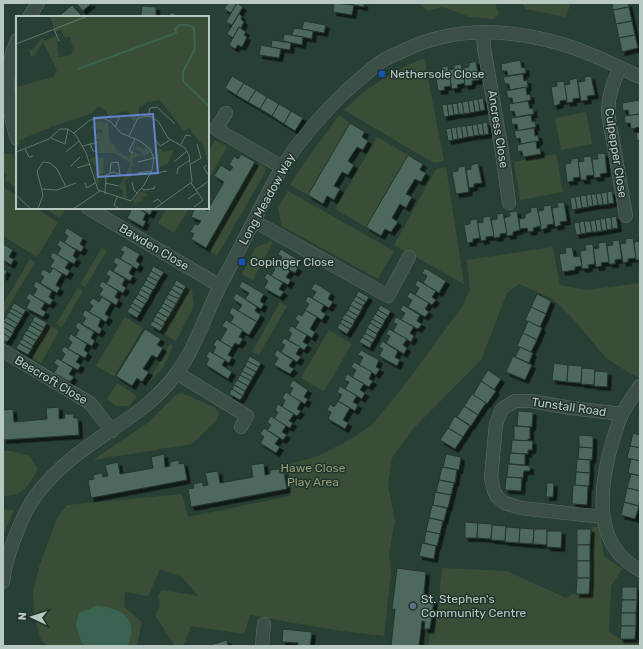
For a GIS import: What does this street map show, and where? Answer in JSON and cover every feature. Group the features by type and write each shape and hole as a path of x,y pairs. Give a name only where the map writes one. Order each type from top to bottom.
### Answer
{"street":[{"path":"31,16 38,3"},
{"name":"Long Meadow Way","path":"3,582 8,557 17,531 34,497 56,472 76,455 146,407 177,373 194,345 220,286 282,167 311,127 360,79 383,60 427,41 468,32 515,34 562,44 582,51 640,77"},
{"name":"Ancress Close","path":"483,32 509,203"},
{"path":"16,42 7,63 9,111 16,136"},
{"name":"Culpepper Close","path":"620,68 611,87 608,99 608,113 626,216"},
{"path":"226,113 216,129 282,167"},
{"name":"Bawden Close","path":"90,209 220,286"},
{"path":"254,221 388,296 409,257"},
{"name":"Beecroft Close","path":"3,350 90,403 112,431"},
{"path":"177,373 247,416 241,427"},
{"path":"640,386 622,414 613,438 603,488 603,517 612,545 623,559 640,570"},
{"name":"Tunstall Road","path":"603,517 521,508 505,503 497,497 492,478 496,424 502,409 515,401 531,401 570,408 622,414"}],"green space":[{"path":"419,3 495,3 499,14 493,19 470,17 443,7 427,11"},
{"path":"522,3 569,3 570,6 565,17 526,9"},
{"path":"424,58 444,161 434,163 344,110 381,80"},
{"path":"586,112 592,144 561,150 555,118"},
{"path":"339,115 350,123 308,195 290,185"},
{"path":"377,137 408,155 366,227 335,209"},
{"path":"215,140 227,147 209,178 209,150"},
{"path":"3,154 12,154 16,162 16,187 4,180 7,175 3,172"},
{"path":"556,154 563,192 520,200 514,162"},
{"path":"255,162 265,167 266,171 217,256 206,248"},
{"path":"446,167 464,284 394,245 436,169"},
{"path":"3,187 16,194 16,209 37,209 58,222 37,257 3,236"},
{"path":"288,191 394,251 378,279 282,226 278,208"},
{"path":"46,209 65,209 60,218"},
{"path":"166,209 188,209 174,233 158,223"},
{"path":"271,241 273,242 253,280 242,274 255,248"},
{"name":"Hawe Close Play Area","path":"553,247 560,285 586,290 640,283 640,378 606,358 576,322 553,299 519,284 507,293 481,360 412,430 392,458 388,486 395,521 389,552 391,573 384,636 334,630 250,615 244,634 191,626 183,646 175,646 155,615 160,606 158,595 162,590 198,596 182,577 160,569 148,596 125,592 124,607 142,622 137,646 48,646 41,640 34,615 33,592 40,564 57,518 67,505 182,494 188,517 290,496 288,464 316,457 351,439 373,424 410,378 463,305 470,290 467,260"},
{"path":"102,248 107,251 85,287 80,284"},
{"path":"30,259 35,262 3,316 3,304"},
{"path":"186,286 192,290 194,306 176,341 160,331"},
{"path":"78,288 83,291 62,327 56,324"},
{"path":"280,302 287,306 259,355 252,352"},
{"path":"125,317 143,328 114,376 96,366"},
{"path":"47,323 59,331 41,363 28,355"},
{"path":"329,330 352,344 324,391 301,378"},
{"path":"170,344 173,346 164,366 146,386"},
{"path":"117,383 137,396 129,406 116,406 107,399"},
{"path":"182,393 214,407 219,413 217,420 192,444 93,460 149,422 175,395"},
{"path":"3,451 10,451 30,456 38,469 28,485 21,492 3,496"},
{"path":"3,509 14,510 3,535"},
{"path":"592,527 599,527 604,556 622,569 611,586 609,631 623,641 640,639 640,646 428,646 430,634 435,635 442,568 507,571 566,598 572,594 590,597"}],"shaded area":[{"path":"96,606 113,609 126,616 131,628 127,646 85,646 81,642 76,625 79,613"}],"building":[{"path":"76,3 92,3 83,11"},
{"path":"228,3 237,3 231,13 224,9"},
{"path":"237,3 243,7 232,25 226,22"},
{"path":"334,3 354,5 352,15 333,12"},
{"path":"345,3 364,3 364,7"},
{"path":"612,3 628,3 629,7 613,10"},
{"path":"72,5 82,16 59,16"},
{"path":"142,6 156,7 156,16 141,16"},
{"path":"629,7 632,21 616,24 613,10"},
{"path":"171,12 179,16 169,16"},
{"path":"239,14 242,16 241,19 244,22 241,28 239,27 233,38 227,34"},
{"path":"304,21 326,25 324,33 302,29"},
{"path":"632,21 635,35 619,38 616,24"},
{"path":"239,27 246,32 244,35 247,37 242,47 238,45 235,49 229,45"},
{"path":"294,28 313,31 312,39 292,35"},
{"path":"284,34 303,37 302,45 283,41"},
{"path":"635,35 638,48 622,52 619,38"},
{"path":"272,40 291,43 290,50 271,47"},
{"path":"261,45 281,49 279,58 259,55"},
{"path":"520,60 522,68 525,67 526,73 508,76 507,71 502,71 501,64"},
{"path":"476,61 479,80 472,81 472,85 465,86 462,68 469,67 469,63"},
{"path":"461,64 465,83 457,85 458,88 452,89 448,70 454,69 454,65"},
{"path":"448,66 451,86 444,87 445,90 438,91 435,73 442,72 441,67"},
{"path":"523,74 524,81 527,80 528,87 510,90 509,84 505,84 503,77"},
{"path":"232,76 244,83 236,95 225,88"},
{"path":"591,76 595,95 587,96 588,100 581,101 578,82 585,81 584,77"},
{"path":"577,78 580,98 573,99 573,102 567,103 564,85 570,84 569,80"},
{"path":"564,81 567,100 560,101 560,104 554,106 551,87 557,86 556,82"},
{"path":"244,83 256,90 248,102 236,95"},
{"path":"526,87 527,95 530,94 531,100 513,104 512,98 508,98 506,91"},
{"path":"256,90 267,97 260,109 248,102"},
{"path":"267,97 279,104 272,116 260,109"},
{"path":"483,98 485,110 480,111 478,99"},
{"path":"478,99 480,111 475,112 473,100"},
{"path":"473,100 475,112 470,113 468,101"},
{"path":"640,100 640,114 629,116 628,110 623,111 622,103"},
{"path":"468,101 470,113 464,114 462,102"},
{"path":"528,101 530,109 533,108 534,114 516,117 514,111 510,112 509,104"},
{"path":"462,102 464,114 459,114 457,103"},
{"path":"457,103 459,114 454,115 452,104"},
{"path":"279,104 291,111 284,124 272,116"},
{"path":"447,104 449,116 444,117 442,105"},
{"path":"447,104 452,104 454,115 449,116"},
{"path":"291,111 303,118 295,131 284,124"},
{"path":"640,114 640,127 631,129 630,123 625,123 624,116"},
{"path":"531,115 532,122 535,121 536,127 518,131 517,124 512,125 511,118"},
{"path":"487,122 489,134 484,135 482,123"},
{"path":"350,123 365,132 362,137 368,141 363,150 357,147 348,161 354,165 348,175 342,172 334,186 340,189 334,200 327,196 323,204 308,195"},
{"path":"482,123 484,135 479,135 477,124"},
{"path":"477,124 479,135 474,136 472,125"},
{"path":"472,125 474,136 468,137 466,126"},
{"path":"461,126 466,126 468,137 463,138"},
{"path":"461,126 463,138 458,139 456,127"},
{"path":"456,127 458,139 453,140 451,128"},
{"path":"451,128 453,140 448,141 446,129"},
{"path":"534,128 535,136 538,135 539,141 521,144 520,138 516,139 514,131"},
{"path":"640,132 640,140 637,141 636,133"},
{"path":"536,141 537,149 540,148 541,154 523,157 522,151 518,152 517,145"},
{"path":"605,153 607,173 600,174 601,177 594,178 592,159 598,159 597,154"},
{"path":"241,154 255,162 206,248 191,239 194,234 190,232 195,224 198,225 201,221 191,217 195,209 204,209 207,211 209,209 224,182 214,176 221,165 230,171 233,167 229,165 234,156 238,159"},
{"path":"408,155 423,164 420,170 426,173 421,182 415,179 406,194 412,197 406,208 400,204 392,218 398,222 391,232 385,229 381,236 366,227"},
{"path":"591,156 594,175 586,176 587,180 581,180 578,162 584,161 583,157"},
{"path":"578,158 580,177 573,178 574,181 567,182 565,164 571,163 571,159"},
{"path":"478,163 482,183 474,184 474,187 469,188 466,170 471,169 471,165"},
{"path":"465,166 469,192 456,194 452,172 458,171 458,167"},
{"path":"612,191 614,203 608,204 607,192"},
{"path":"607,192 608,204 603,205 601,193"},
{"path":"601,193 603,205 598,205 596,194"},
{"path":"591,194 596,194 598,205 593,206"},
{"path":"591,194 593,206 588,207 586,195"},
{"path":"586,195 588,207 582,208 580,196"},
{"path":"580,196 582,208 577,209 575,197"},
{"path":"575,197 577,209 572,210 570,198"},
{"path":"564,202 567,221 560,222 561,225 555,227 552,208 558,207 557,203"},
{"path":"551,205 554,224 547,225 547,228 541,230 538,211 544,210 543,206"},
{"path":"537,207 541,226 533,228 534,231 528,232 527,228 520,229 519,219 525,218 525,214 531,212 530,208"},
{"path":"128,209 140,209 146,213 143,220 146,221 143,227 127,218 131,211"},
{"path":"140,209 153,209 150,215"},
{"path":"517,211 520,230 513,232 513,235 507,236 504,218 510,216 509,212"},
{"path":"503,213 507,233 500,234 500,237 494,238 491,220 497,219 497,214"},
{"path":"490,216 494,236 486,237 486,240 481,241 477,223 483,222 483,217"},
{"path":"616,216 618,228 612,229 611,217"},
{"path":"611,217 612,229 607,230 605,218"},
{"path":"605,218 607,230 602,231 600,219"},
{"path":"477,219 480,238 473,239 473,242 467,243 464,225 470,224 470,220"},
{"path":"600,219 602,231 597,232 595,220"},
{"path":"595,220 597,232 592,232 590,221"},
{"path":"584,221 590,221 592,232 586,233"},
{"path":"584,221 586,233 581,234 579,222"},
{"path":"579,222 581,234 576,235 574,223"},
{"path":"67,228 83,238 80,244 84,247 81,252 64,243 68,236 64,233"},
{"path":"633,238 636,258 628,259 628,262 623,263 620,244 626,243 625,239"},
{"path":"60,240 76,250 73,256 77,259 74,264 57,255 61,248 57,245"},
{"path":"619,240 622,259 615,260 615,264 609,264 607,246 613,245 612,241"},
{"path":"640,241 640,260 636,260 634,242"},
{"path":"606,242 609,262 601,263 602,266 596,267 593,249 599,248 598,243"},
{"path":"3,244 13,250 9,257 14,259 11,265 3,260"},
{"path":"593,244 595,264 588,265 589,268 582,269 580,251 586,250 585,245"},
{"path":"124,245 140,254 136,261 140,264 137,269 120,259 124,252 120,250"},
{"path":"572,247 574,257 580,256 582,266 575,267 575,270 562,272 559,254 566,253 565,248"},
{"path":"281,249 297,259 293,265 298,268 295,273 278,264 282,257 278,254"},
{"path":"53,252 69,262 65,268 70,271 67,276 50,267 54,260 50,257"},
{"path":"116,257 133,266 129,273 133,276 130,281 113,271 117,265 113,262"},
{"path":"274,261 290,271 286,277 291,280 288,285 271,276 275,269 271,266"},
{"path":"153,266 164,272 161,277 151,271"},
{"path":"53,268 62,274 56,285 60,288 57,293 40,283 44,277 40,274 43,269 50,273"},
{"path":"425,268 446,281 439,293 423,283 427,276 422,273"},
{"path":"3,269 7,271 4,277 3,276"},
{"path":"109,269 125,279 122,285 126,288 123,293 106,284 110,277 106,274"},
{"path":"151,271 161,277 158,281 148,276"},
{"path":"267,273 283,283 279,289 284,292 280,297 264,288 268,281 264,278"},
{"path":"148,276 158,281 156,286 146,280"},
{"path":"146,280 156,286 153,290 143,285"},
{"path":"176,280 186,286 184,290 174,285"},
{"path":"417,280 436,291 432,297 436,300 432,305 415,295 419,288 415,285"},
{"path":"36,281 52,291 49,297 53,300 50,305 33,296 37,289 33,286"},
{"path":"102,281 118,291 115,297 119,300 116,305 99,295 103,289 99,286"},
{"path":"242,281 264,294 260,301 264,304 261,309 245,299 249,293 239,287"},
{"path":"315,283 331,293 328,299 333,302 329,308 312,298 316,292 311,289"},
{"path":"143,285 153,290 150,295 140,289"},
{"path":"174,285 184,290 181,295 171,289"},
{"path":"140,289 150,295 148,300 138,294"},
{"path":"171,289 181,295 179,299 168,294"},
{"path":"358,291 369,297 366,302 356,296"},
{"path":"410,292 429,303 425,309 429,312 425,317 408,307 412,300 407,297"},
{"path":"29,293 45,303 41,309 46,312 43,317 26,308 30,301 26,298"},
{"path":"236,293 257,307 255,311 261,315 257,322 238,311 242,305 233,299"},
{"path":"138,294 148,300 145,304 135,298"},
{"path":"168,294 179,299 176,304 166,298"},
{"path":"537,294 551,301 546,314 531,307"},
{"path":"308,296 324,305 321,311 326,314 322,320 305,310 309,304 305,301"},
{"path":"356,296 366,302 363,306 353,300"},
{"path":"102,297 111,303 105,314 109,317 106,322 89,312 93,306 89,303 93,298 99,302"},
{"path":"135,298 145,304 142,309 132,303"},
{"path":"166,298 176,304 173,309 163,303"},
{"path":"353,300 363,306 361,311 350,305"},
{"path":"14,303 26,310 23,315 11,308"},
{"path":"132,303 142,309 140,313 130,307"},
{"path":"163,303 173,309 171,313 161,307"},
{"path":"350,305 361,311 358,316 348,310"},
{"path":"380,305 391,311 388,316 378,310"},
{"path":"403,305 420,315 417,321 422,324 418,329 401,320 405,313 400,310"},
{"path":"130,307 140,313 137,318 127,312"},
{"path":"161,307 171,313 168,318 158,312"},
{"path":"232,307 257,322 249,335 230,323 234,317 229,313"},
{"path":"531,307 546,314 540,327 525,320"},
{"path":"11,308 23,315 21,319 9,312"},
{"path":"85,310 101,319 98,326 102,329 99,334 82,324 86,318 82,315"},
{"path":"305,310 317,317 310,329 315,332 312,338 295,328 299,322 295,319 298,314 302,316"},
{"path":"348,310 358,316 355,320 345,314"},
{"path":"378,310 388,316 385,320 375,314"},
{"path":"9,312 21,319 18,324 6,317"},
{"path":"158,312 168,318 165,322 155,316"},
{"path":"345,314 355,320 353,325 342,319"},
{"path":"375,314 385,320 383,325 372,319"},
{"path":"35,316 47,323 44,328 32,321"},
{"path":"155,316 165,322 163,327 153,321"},
{"path":"6,317 18,324 15,328 3,321"},
{"path":"396,317 414,327 410,333 414,336 411,342 393,331 397,324 393,322"},
{"path":"342,319 353,325 350,329 340,323"},
{"path":"372,319 383,325 380,329 370,323"},
{"path":"226,320 243,330 239,337 243,339 239,345 235,343 232,348 220,341 227,329 222,326"},
{"path":"3,321 15,328 13,333 3,327"},
{"path":"32,321 44,328 42,332 30,325"},
{"path":"153,321 163,327 160,331 150,325"},
{"path":"528,321 542,328 537,340 523,333"},
{"path":"78,322 94,332 91,338 95,341 92,346 75,337 79,330 75,327"},
{"path":"340,323 350,329 347,334 337,328"},
{"path":"370,323 380,329 377,334 367,328"},
{"path":"30,325 42,332 39,337 27,330"},
{"path":"291,326 307,335 303,342 308,345 304,350 288,340 292,333 288,331"},
{"path":"3,327 13,333 10,338 3,333"},
{"path":"367,328 377,334 375,339 365,333"},
{"path":"145,329 161,339 157,345 163,348 157,358 152,355 143,369 149,372 142,382 137,378 132,386 116,376"},
{"path":"389,329 407,339 403,345 407,348 404,354 386,343 390,336 386,334"},
{"path":"27,330 39,337 36,341 24,334"},
{"path":"3,333 10,338 7,342 3,340"},
{"path":"365,333 375,339 372,343 362,337"},
{"path":"523,333 537,340 531,352 517,346"},
{"path":"24,334 36,341 33,346 22,339"},
{"path":"71,334 87,344 84,350 88,353 85,358 68,349 72,342 68,339"},
{"path":"362,337 372,343 370,348 359,342"},
{"path":"284,338 300,347 296,354 301,357 297,362 281,352 285,345 281,343"},
{"path":"22,339 33,346 31,350 19,343"},
{"path":"217,339 232,348 228,355 232,357 229,363 213,353 216,347 213,345"},
{"path":"382,341 398,351 395,357 400,360 397,366 379,356 383,349 379,347"},
{"path":"19,343 31,350 28,355 16,348"},
{"path":"64,346 80,356 76,362 81,365 78,370 61,361 65,354 61,351"},
{"path":"520,347 533,353 529,363 515,357"},
{"path":"277,350 293,360 289,366 294,369 290,374 274,365 278,358 274,355"},
{"path":"361,350 379,360 376,367 380,369 376,375 359,365 363,357 358,355"},
{"path":"209,351 225,360 222,365 232,372 228,379 206,365 209,359 206,357"},
{"path":"250,356 261,363 259,367 247,361"},
{"path":"513,356 532,365 525,380 506,372"},
{"path":"57,358 73,368 69,374 74,377 70,382 54,373 58,366 54,363"},
{"path":"247,361 259,367 256,372 245,366"},
{"path":"354,362 372,372 369,379 373,381 369,387 352,377 356,370 351,367"},
{"path":"554,363 568,365 567,382 552,380"},
{"path":"568,365 582,366 581,383 567,382"},
{"path":"245,366 256,372 253,377 242,371"},
{"path":"582,368 595,369 594,385 581,384"},
{"path":"488,370 501,379 494,390 481,381"},
{"path":"242,371 253,377 251,381 240,375"},
{"path":"595,371 608,372 607,387 594,386"},
{"path":"347,374 364,384 360,390 365,393 362,399 345,389 349,382 344,380"},
{"path":"240,375 251,381 248,386 237,380"},
{"path":"237,380 248,386 245,391 234,385"},
{"path":"293,380 308,390 304,397 308,399 305,404 289,395 293,388 289,386"},
{"path":"481,381 496,391 487,404 473,395"},
{"path":"234,385 245,391 243,396 232,389"},
{"path":"340,386 357,396 353,402 358,405 355,411 338,401 342,395 337,392"},
{"path":"232,389 243,396 240,400 229,394"},
{"path":"286,392 301,402 297,409 301,411 297,416 282,407 285,400 282,398"},
{"path":"472,394 486,403 478,415 464,406"},
{"path":"338,401 350,408 343,420 348,423 345,429 328,419 331,412 327,410 330,404 334,407"},
{"path":"278,404 294,414 289,421 293,423 290,428 274,419 278,412 275,410"},
{"path":"464,406 478,415 471,426 457,417"},
{"path":"59,407 59,419 65,418 64,414 73,414 74,418 78,418 79,435 3,440 3,410 13,409 14,422 47,419 46,408"},
{"path":"518,411 533,412 532,427 517,426"},
{"path":"271,416 286,426 282,432 287,435 283,440 267,430 271,425 267,422"},
{"path":"455,416 470,426 463,437 448,428"},
{"path":"514,426 530,427 530,439 528,439 528,441 514,440"},
{"path":"264,428 279,438 275,444 280,447 276,453 260,443 264,437 260,434"},
{"path":"448,428 463,437 455,449 440,440"},
{"path":"633,433 640,435 640,448 630,446"},
{"path":"579,435 593,436 593,448 579,447"},
{"path":"512,440 533,441 532,450 528,450 528,454 511,453"},
{"path":"630,446 640,448 640,461 627,458"},
{"path":"579,447 593,448 592,460 578,459"},
{"path":"510,453 525,454 525,465 509,464"},
{"path":"164,454 165,467 170,466 170,462 179,460 179,464 184,463 187,480 91,498 88,480 94,479 93,475 102,473 103,477 108,476 105,465 118,462 120,474 153,468 151,457"},
{"path":"446,454 461,457 459,470 443,467"},
{"path":"577,459 590,460 590,473 576,472"},
{"path":"631,459 640,461 640,476 628,473"},
{"path":"264,463 265,475 270,474 270,470 279,469 280,473 284,472 287,489 191,507 188,489 194,488 193,484 203,482 203,486 208,485 205,473 218,471 220,483 253,477 251,465"},
{"path":"508,464 530,466 530,471 524,471 523,478 507,477"},
{"path":"442,467 457,470 455,483 439,480"},
{"path":"576,472 590,473 589,486 575,486"},
{"path":"631,474 640,476 640,491 627,488"},
{"path":"506,477 522,478 521,491 505,490"},
{"path":"439,480 454,483 451,496 436,492"},
{"path":"547,483 554,483 553,497 546,497"},
{"path":"573,485 588,486 587,505 572,504"},
{"path":"627,488 640,491 639,506 624,502"},
{"path":"435,492 451,495 448,508 433,505"},
{"path":"624,502 639,506 635,519 621,515"},
{"path":"432,505 447,508 444,521 429,518"},
{"path":"429,518 443,521 440,534 426,531"},
{"path":"465,522 478,523 477,538 465,538"},
{"path":"478,523 492,524 491,539 477,538"},
{"path":"492,525 506,526 505,541 491,540"},
{"path":"506,527 520,528 519,543 505,542"},
{"path":"520,528 534,529 533,544 519,543"},
{"path":"534,529 547,529 547,545 533,544"},
{"path":"577,529 591,529 590,545 577,545"},
{"path":"426,531 440,534 437,546 424,543"},
{"path":"547,531 562,531 561,548 547,547"},
{"path":"422,543 436,546 434,559 419,556"},
{"path":"577,545 590,545 590,561 577,561"},
{"path":"577,561 590,561 590,578 577,578"},
{"name":"St. Stephen's Community Centre","path":"397,568 426,572 423,603 427,604 428,599 434,600 430,629 424,629 425,622 422,621 419,646 391,646 395,609 392,609"},
{"path":"577,578 590,578 589,594 576,594"},
{"path":"622,587 637,587 637,600 622,600"},
{"path":"622,600 637,600 636,613 621,613"},
{"path":"621,613 636,613 636,626 621,626"},
{"path":"621,626 636,626 635,639 620,639"},
{"path":"283,629 312,632 310,646 298,646 298,643 282,642"},
{"path":"227,640 228,646 210,646 210,645"}],"place":[{"name":"Nethersole Close","path":"382,74"},
{"name":"Copinger Close","path":"242,262"},
{"name":"St. Stephen's Community Centre","path":"413,606"}]}
